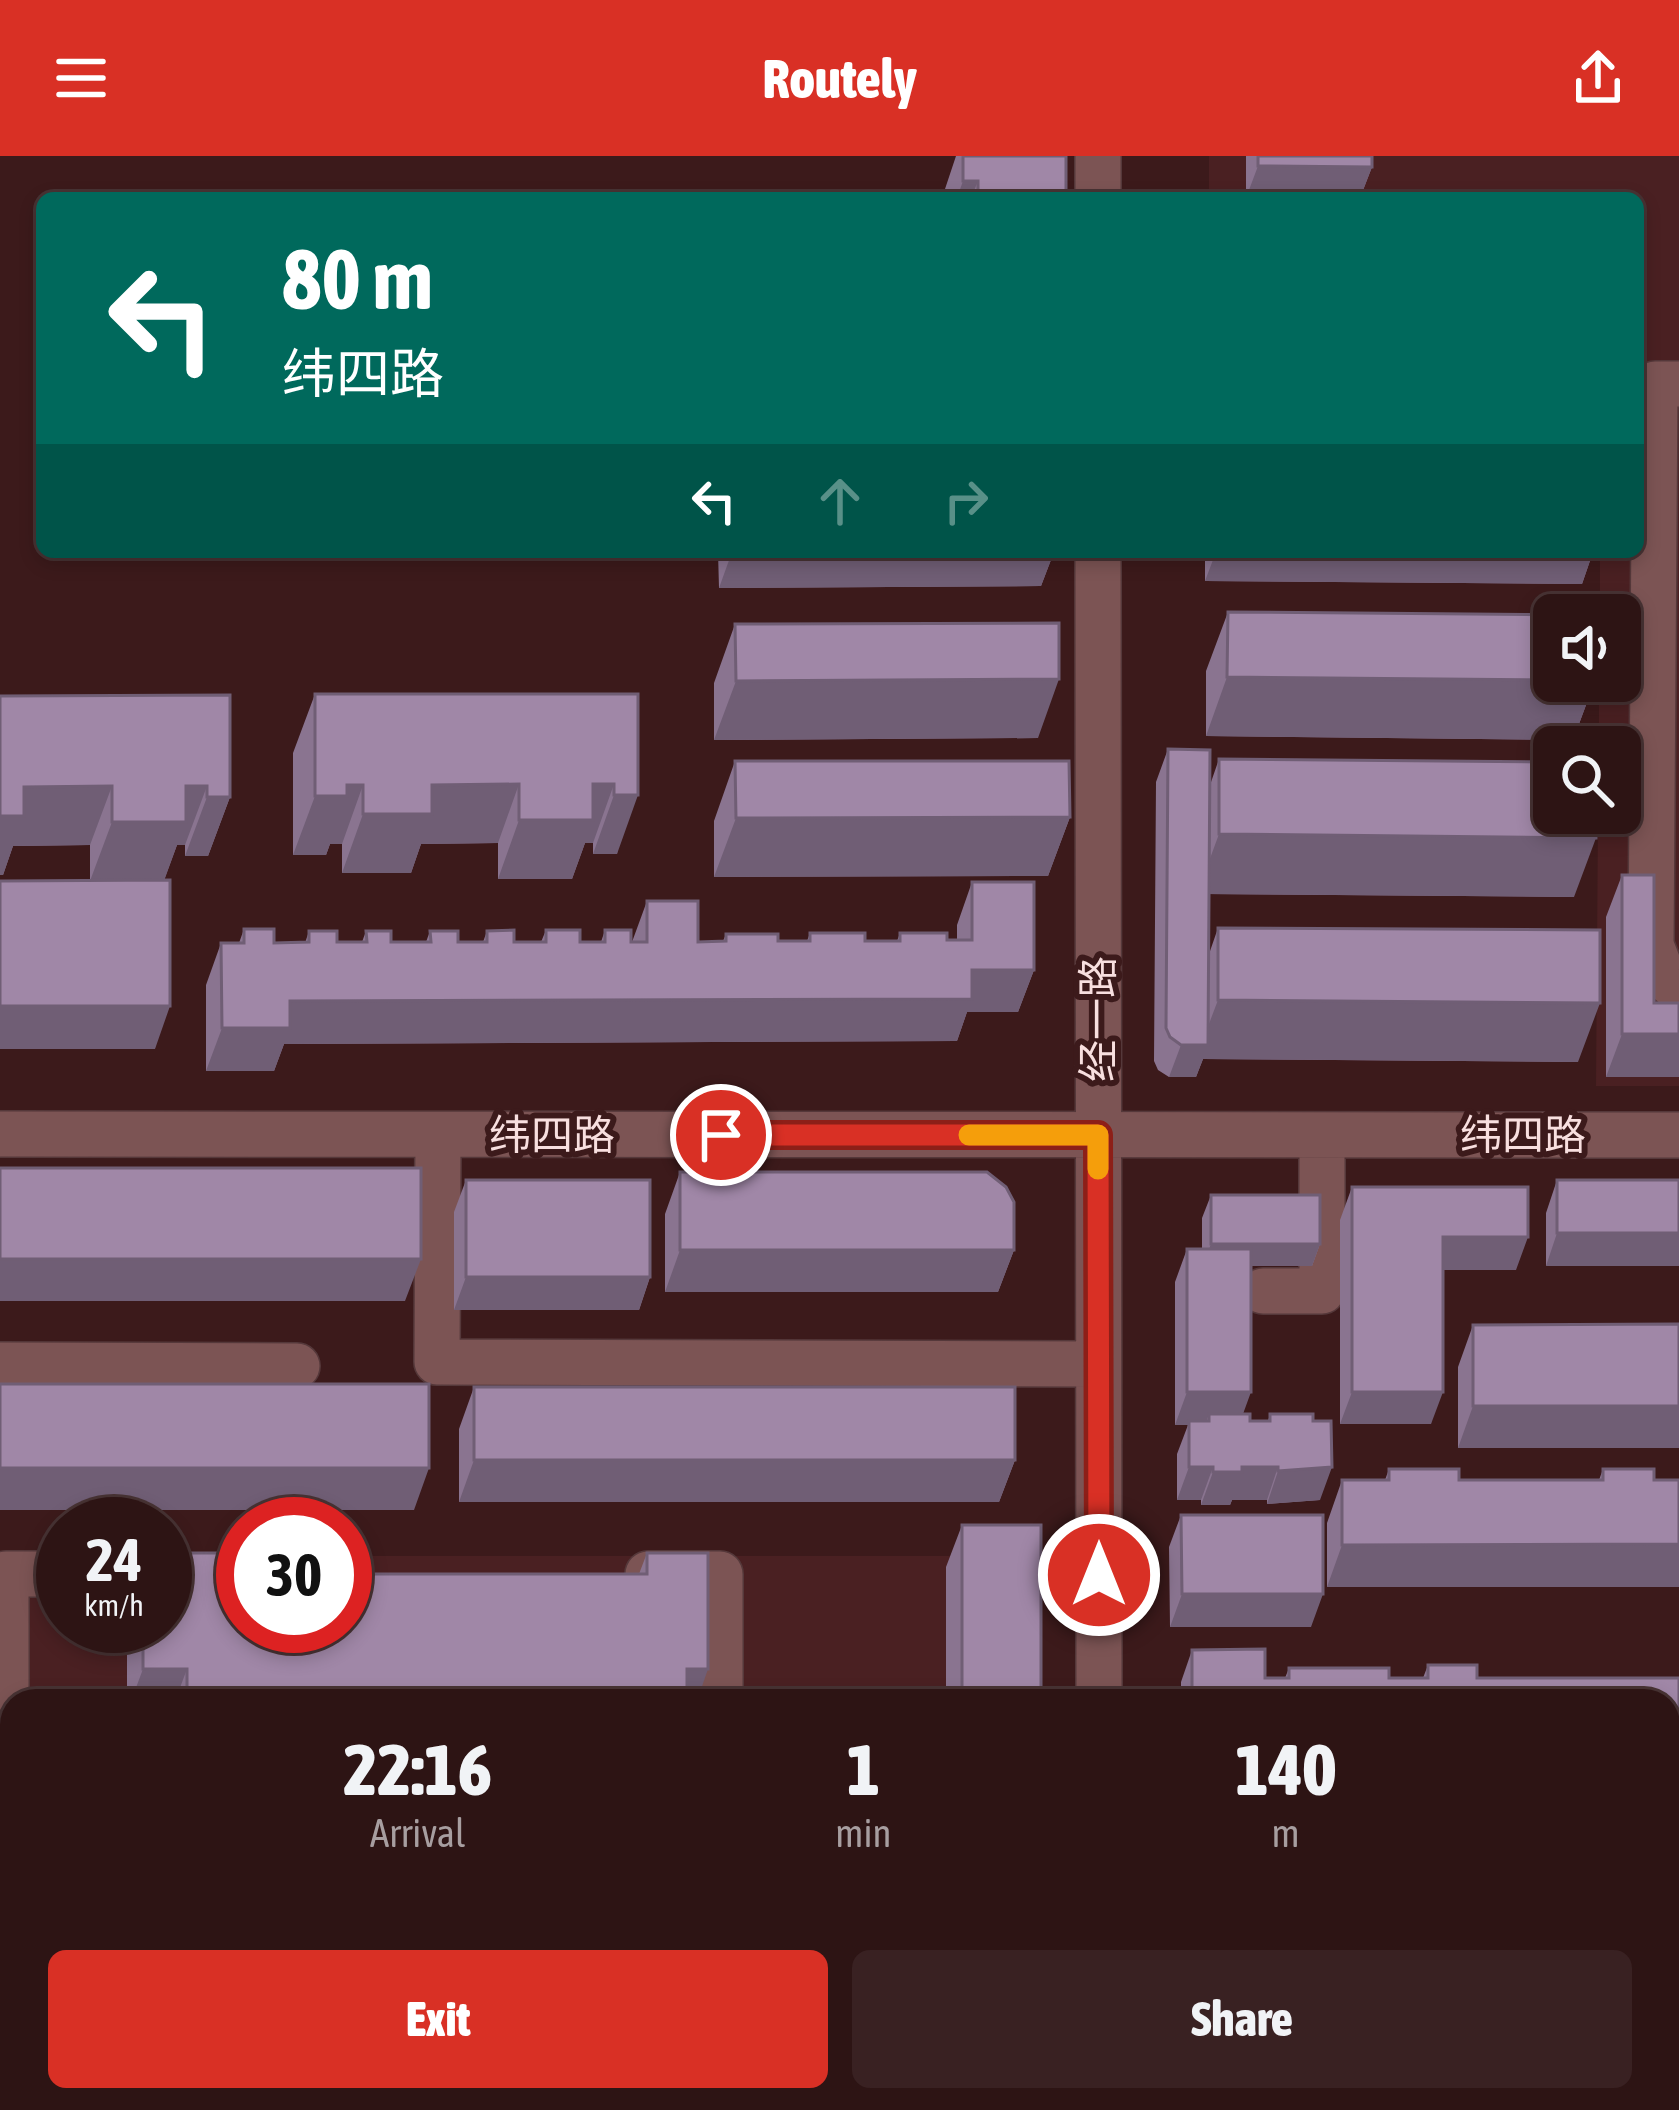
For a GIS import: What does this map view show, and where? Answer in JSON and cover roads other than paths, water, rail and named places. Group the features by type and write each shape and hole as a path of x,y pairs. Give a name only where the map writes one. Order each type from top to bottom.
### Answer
{"street":[{"path":"1098,156 1098,192"},
{"path":"1679,384 1655,384 1651,945 1664,976 1679,990"},
{"name":"经一路","path":"1098,558 1099,1689"},
{"name":"纬四路","path":"0,1134 1679,1136"},
{"path":"438,1135 437,1362 1098,1364"},
{"path":"1263,1291 1322,1291 1322,1136"},
{"path":"0,1365 296,1366"},
{"path":"6,1689 6,1574 36,1574"},
{"path":"603,1574 720,1574 720,1689"}]}
